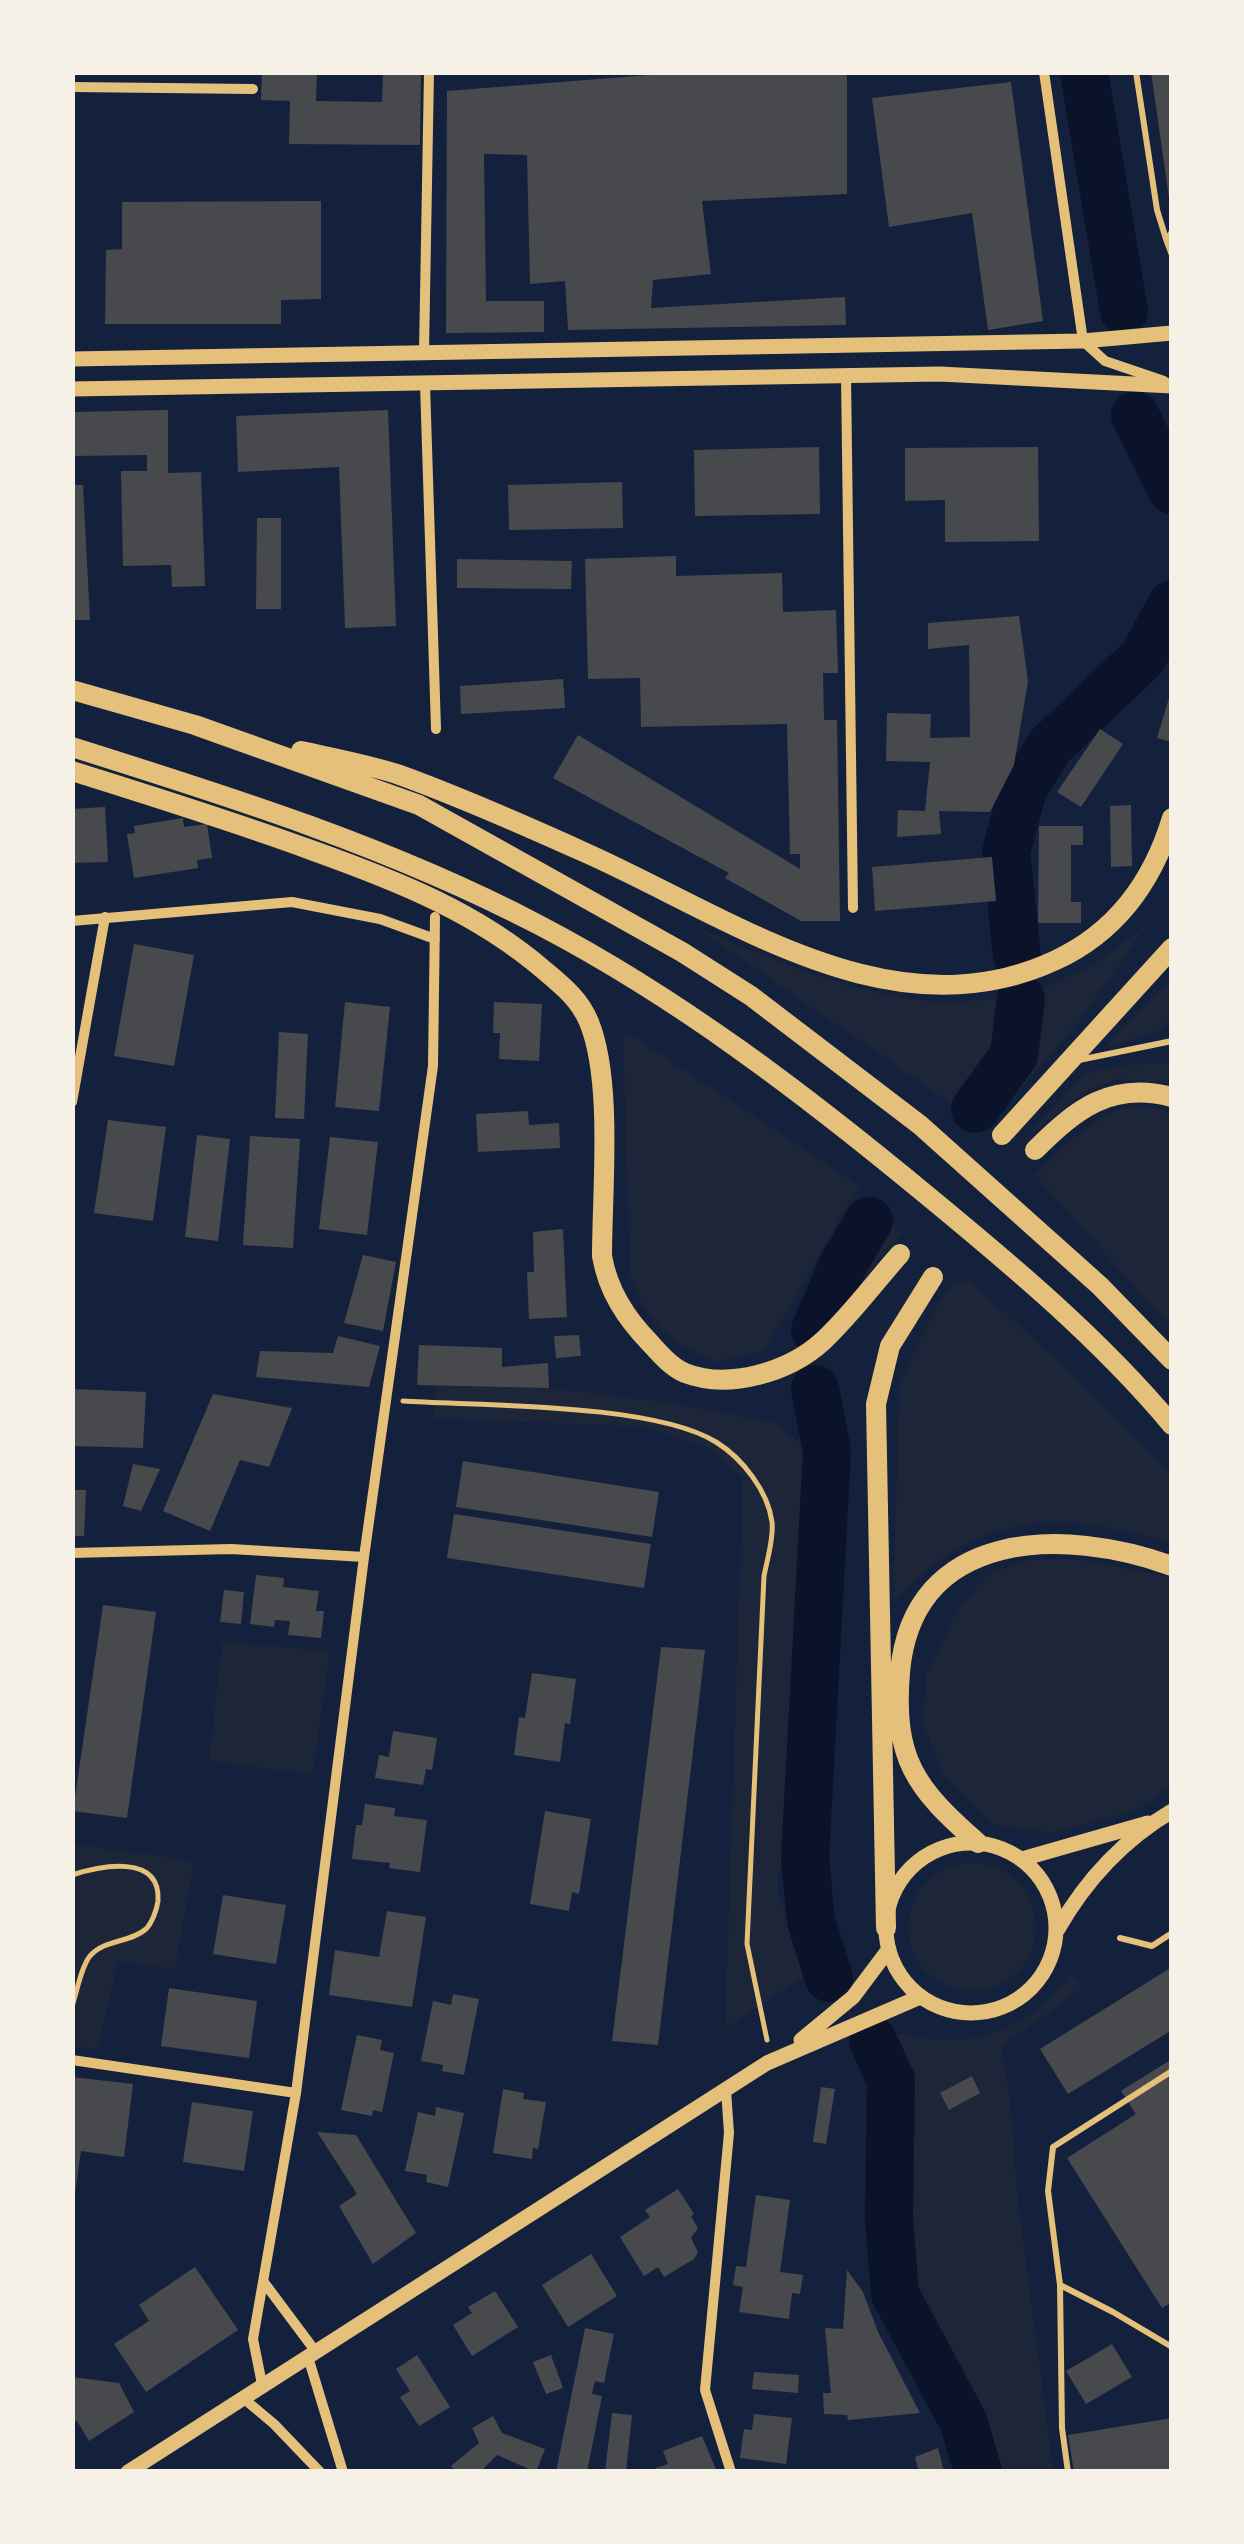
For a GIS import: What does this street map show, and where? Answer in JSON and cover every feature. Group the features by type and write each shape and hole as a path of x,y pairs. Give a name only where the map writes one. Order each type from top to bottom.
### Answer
{"highway":[{"path":"72,690 195,725 394,773 624,870 784,950 861,975 899,981 996,980 1069,954 1124,910 1143,886 1172,818"},
{"path":"195,725 419,805 612,911 751,996 933,1136 1085,1272 1172,1360"},
{"path":"72,747 268,808 448,880 623,972 831,1116 1066,1315 1172,1425"},
{"path":"72,771 240,824 444,903 529,956 572,994 588,1018 602,1076 602,1256 606,1278 629,1319 682,1372 736,1378 754,1376 795,1360 823,1341 900,1254"},
{"path":"1002,1135 1172,948"},
{"path":"1035,1150 1096,1100 1138,1091 1172,1098"},
{"path":"887,1939 876,1404 890,1346 933,1277"},
{"path":"978,1843 930,1798 903,1750 899,1689 902,1658 908,1629 922,1602 959,1566 1019,1546 1115,1550 1172,1566"}],"main road":[{"path":"72,358 1083,341 1172,332"},
{"path":"72,389 940,374 1172,384"},
{"path":"1057,1931 1094,1874 1156,1820 1172,1811"},
{"path":"1022,1859 1156,1820"},
{"path":"128,2472 773,2060 843,2008 868,1981 887,1939 895,1889 921,1859 958,1844 994,1846 1022,1859 1044,1883 1056,1914 1054,1952 1045,1970 1017,2000 978,2013 938,2007 920,1997 900,1976 887,1939"},
{"path":"773,2060 920,1997"}],"street":[{"path":"424,352 429,72"},
{"path":"1044,72 1083,341 1105,361 1172,384"},
{"path":"72,87 254,88"},
{"path":"846,376 854,908"},
{"path":"425,384 436,729"},
{"path":"72,921 292,902 380,919 435,940"},
{"path":"72,1102 105,917"},
{"path":"262,2384 253,2339 296,2093 364,1557 434,1066 435,917"},
{"path":"72,1553 231,1549 364,1557"},
{"path":"72,2060 296,2093"},
{"path":"726,2090 729,2133 705,2390 731,2472"},
{"path":"263,2281 312,2354 343,2472"},
{"path":"244,2398 320,2472"}],"lane":[{"path":"1136,72 1157,210 1172,255"},
{"path":"1167,242 1172,231"},
{"path":"1068,1062 1172,1041"},
{"path":"1120,1938 1152,1946 1172,1933"},
{"path":"1068,2472 1062,2428 1060,2285 1048,2191 1054,2147 1172,2071"},
{"path":"1060,2285 1172,2347"}],"path":[{"path":"386,1400 649,1420 715,1441 762,1490 772,1524 764,1576 747,1944 773,2060"},
{"path":"72,1875 104,1865 126,1865 144,1871 157,1886 158,1905 148,1928 104,1946 89,1957 72,2006"}],"shaded area":[{"path":"1147,925 1080,1020 982,1133 979,1127 1032,1051 1039,990 1094,965"},
{"path":"694,926 816,975 878,993 944,1002 998,998 1000,1013 994,1041 980,1068 952,1104"},
{"path":"1171,978 1171,1018 1159,1031 1103,1049"},
{"path":"623,1030 859,1186 765,1350 716,1362 661,1329 636,1291 630,1274"},
{"path":"1171,1063 1171,1083 1116,1079 1084,1092 1023,1141 1084,1074 1123,1065"},
{"path":"1129,1106 1159,1109 1171,1116 1171,1327 1035,1175 1090,1126"},
{"path":"888,1220 901,1233 827,1321 866,1242"},
{"path":"970,1281 1171,1474 1171,1545 1085,1524 1023,1525 968,1543 943,1558 893,1602 900,1382 939,1302 953,1282"},
{"path":"437,1386 549,1388 678,1404 775,1423 800,1443 807,1479 807,1582 778,1892 806,1976 725,2028 743,1477 706,1447 642,1426 433,1419"},
{"path":"1075,1559 1171,1577 1171,1786 1136,1810 1052,1833 994,1825 943,1774 923,1723 926,1676 958,1608 988,1575 1027,1560"},
{"path":"222,1642 330,1651 313,1774 209,1761"},
{"path":"73,1844 194,1861 175,1969 118,1961 98,2049 73,2046"},
{"path":"972,1863 996,1868 1017,1882 1031,1903 1036,1927 1031,1951 1017,1972 996,1986 972,1991 948,1986 927,1972 913,1951 908,1927 913,1903 927,1882 948,1868"},
{"path":"1071,1972 1082,1988 1001,2047 1053,2471 988,2471 943,2349 906,2289 903,2218 914,2178 894,2034 936,2040 986,2035 1034,2011"}],"building":[{"path":"262,72 317,72 316,101 382,102 383,72 421,72 420,145 289,144 290,101 261,100"},
{"path":"687,72 847,72 847,194 702,201 711,274 653,280 651,308 845,297 846,325 568,330 565,281 530,284 527,155 484,154 486,301 544,301 544,332 446,333 447,91"},
{"path":"1151,72 1172,72 1172,198 1169,198"},
{"path":"1011,82 1043,321 988,330 972,213 889,227 872,98"},
{"path":"321,201 321,299 281,300 281,324 105,324 106,250 122,249 122,202"},
{"path":"168,410 168,473 201,472 205,586 172,587 171,565 123,566 121,471 147,471 147,455 72,456 72,412"},
{"path":"388,410 396,626 345,628 339,467 238,472 236,416"},
{"path":"819,447 820,514 695,516 694,450"},
{"path":"1038,447 1039,541 945,542 945,500 905,501 905,448"},
{"path":"622,482 623,528 509,530 508,485"},
{"path":"72,485 83,485 90,620 72,620"},
{"path":"257,518 281,518 281,609 256,609"},
{"path":"676,556 676,576 782,573 783,612 836,610 838,673 823,673 824,720 837,720 840,921 801,921 725,878 729,873 553,778 578,735 800,869 800,854 790,854 787,724 641,727 640,678 588,679 585,559"},
{"path":"457,559 572,561 571,589 457,588"},
{"path":"1019,616 1028,681 1014,765 990,812 939,811 941,834 897,837 898,810 925,811 930,762 886,761 887,713 931,714 930,738 970,737 969,645 928,649 928,623"},
{"path":"563,679 565,708 461,714 460,686"},
{"path":"1172,688 1172,742 1157,738"},
{"path":"1100,729 1123,744 1081,807 1057,792"},
{"path":"1131,805 1132,866 1111,867 1110,806"},
{"path":"105,807 108,862 72,863 72,809"},
{"path":"183,818 184,827 207,824 212,858 197,860 198,868 134,878 127,834 135,833 134,826"},
{"path":"1039,826 1083,826 1083,845 1071,845 1071,902 1081,902 1081,923 1038,923"},
{"path":"992,857 996,901 875,911 872,867"},
{"path":"134,944 194,955 174,1066 114,1056"},
{"path":"345,1002 390,1007 379,1111 335,1107"},
{"path":"494,1002 542,1004 539,1061 499,1059 500,1033 493,1033"},
{"path":"279,1032 308,1034 304,1119 275,1118"},
{"path":"528,1111 529,1125 559,1123 560,1148 478,1152 476,1114"},
{"path":"108,1120 166,1127 153,1221 94,1213"},
{"path":"197,1135 230,1139 218,1241 185,1237"},
{"path":"250,1136 300,1139 293,1248 243,1245"},
{"path":"330,1137 378,1142 367,1235 319,1229"},
{"path":"563,1229 567,1317 529,1319 527,1272 534,1272 533,1232"},
{"path":"363,1255 396,1262 383,1331 344,1323"},
{"path":"579,1335 581,1356 556,1358 554,1336"},
{"path":"338,1336 380,1346 369,1387 256,1377 260,1351 333,1353"},
{"path":"419,1345 502,1348 502,1367 548,1363 549,1388 417,1385"},
{"path":"72,1389 146,1392 143,1448 72,1446"},
{"path":"213,1394 292,1408 269,1467 240,1460 210,1531 163,1511"},
{"path":"463,1461 659,1492 652,1537 456,1507"},
{"path":"133,1464 160,1469 141,1511 123,1506"},
{"path":"72,1490 86,1490 84,1536 72,1536"},
{"path":"454,1514 651,1544 644,1588 447,1558"},
{"path":"256,1575 284,1578 283,1587 319,1591 316,1611 324,1611 321,1638 288,1635 290,1621 275,1620 274,1627 250,1624"},
{"path":"224,1590 244,1592 241,1624 220,1622"},
{"path":"103,1605 156,1612 127,1818 73,1811"},
{"path":"661,1647 705,1650 658,2045 612,2041"},
{"path":"532,1673 576,1679 560,1762 514,1755 519,1717 525,1718"},
{"path":"393,1731 437,1738 432,1770 426,1769 423,1785 375,1778 379,1755 389,1757"},
{"path":"365,1804 395,1808 394,1816 427,1820 420,1872 389,1868 390,1863 352,1859 356,1825 362,1825"},
{"path":"545,1811 591,1819 579,1894 572,1892 569,1911 530,1904"},
{"path":"223,1895 286,1905 276,1964 213,1954"},
{"path":"387,1911 426,1917 412,2007 329,1995 335,1950 379,1957"},
{"path":"1172,1967 1172,2030 1068,2094 1040,2049"},
{"path":"169,1988 257,2001 249,2058 161,2046"},
{"path":"453,1994 479,1999 464,2075 442,2071 443,2065 421,2061 433,2001 451,2005"},
{"path":"357,2035 382,2040 380,2050 394,2053 382,2112 373,2110 372,2116 341,2110"},
{"path":"1172,2059 1172,2302 1162,2308 1067,2158 1136,2114 1121,2091"},
{"path":"972,2076 980,2093 949,2110 940,2093"},
{"path":"72,2077 133,2084 124,2157 81,2151 75,2193"},
{"path":"821,2087 835,2089 826,2144 813,2142"},
{"path":"503,2089 524,2093 523,2099 546,2102 538,2149 533,2148 532,2159 493,2153"},
{"path":"192,2102 253,2111 244,2171 183,2162"},
{"path":"436,2107 464,2113 448,2187 426,2182 427,2175 405,2171 418,2112 435,2116"},
{"path":"317,2132 356,2135 416,2233 373,2264 339,2206 357,2194"},
{"path":"678,2189 694,2214 691,2216 698,2228 691,2238 698,2252 694,2259 664,2277 658,2267 644,2276 620,2237 650,2217 645,2210"},
{"path":"756,2195 790,2200 780,2272 803,2275 800,2294 792,2293 789,2319 739,2312 743,2287 733,2285 736,2266 746,2267"},
{"path":"591,2254 617,2296 568,2327 542,2285"},
{"path":"195,2267 238,2330 146,2392 114,2344 149,2321 139,2305"},
{"path":"847,2270 863,2292 878,2332 920,2413 848,2420 847,2415 824,2414 823,2393 831,2393 825,2328 843,2329"},
{"path":"495,2291 518,2327 472,2356 453,2325 472,2313 468,2307"},
{"path":"585,2328 614,2334 604,2383 595,2381 592,2394 602,2396 587,2472 556,2472"},
{"path":"1112,2344 1132,2377 1086,2404 1066,2371"},
{"path":"417,2355 450,2407 419,2426 400,2397 410,2391 396,2369"},
{"path":"551,2355 563,2388 546,2394 533,2362"},
{"path":"754,2372 799,2375 798,2393 752,2389"},
{"path":"72,2377 119,2383 134,2412 89,2441 77,2421 72,2421"},
{"path":"612,2413 632,2415 626,2472 605,2472"},
{"path":"754,2414 792,2418 786,2464 740,2458 744,2429 752,2430"},
{"path":"493,2416 502,2433 545,2449 536,2472 497,2455 480,2472 456,2472 451,2466 479,2443 472,2428"},
{"path":"1172,2418 1172,2472 1074,2472 1068,2435"},
{"path":"702,2436 717,2472 656,2472 656,2468 668,2464 663,2451"},
{"path":"938,2448 944,2472 919,2472 915,2457"}],"waterway":[{"path":"1084,72 1124,311"},
{"path":"1135,415 1172,490"},
{"path":"1017,956 1006,852 1023,789 1050,746 1143,657 1172,604"},
{"path":"975,1109 1014,1055 1021,999"},
{"path":"815,1330 843,1265 869,1221"},
{"path":"815,1389 827,1451 805,1858 811,1921 829,1978"},
{"path":"873,2041 891,2080 889,2219 895,2294 964,2423 978,2472"}]}
